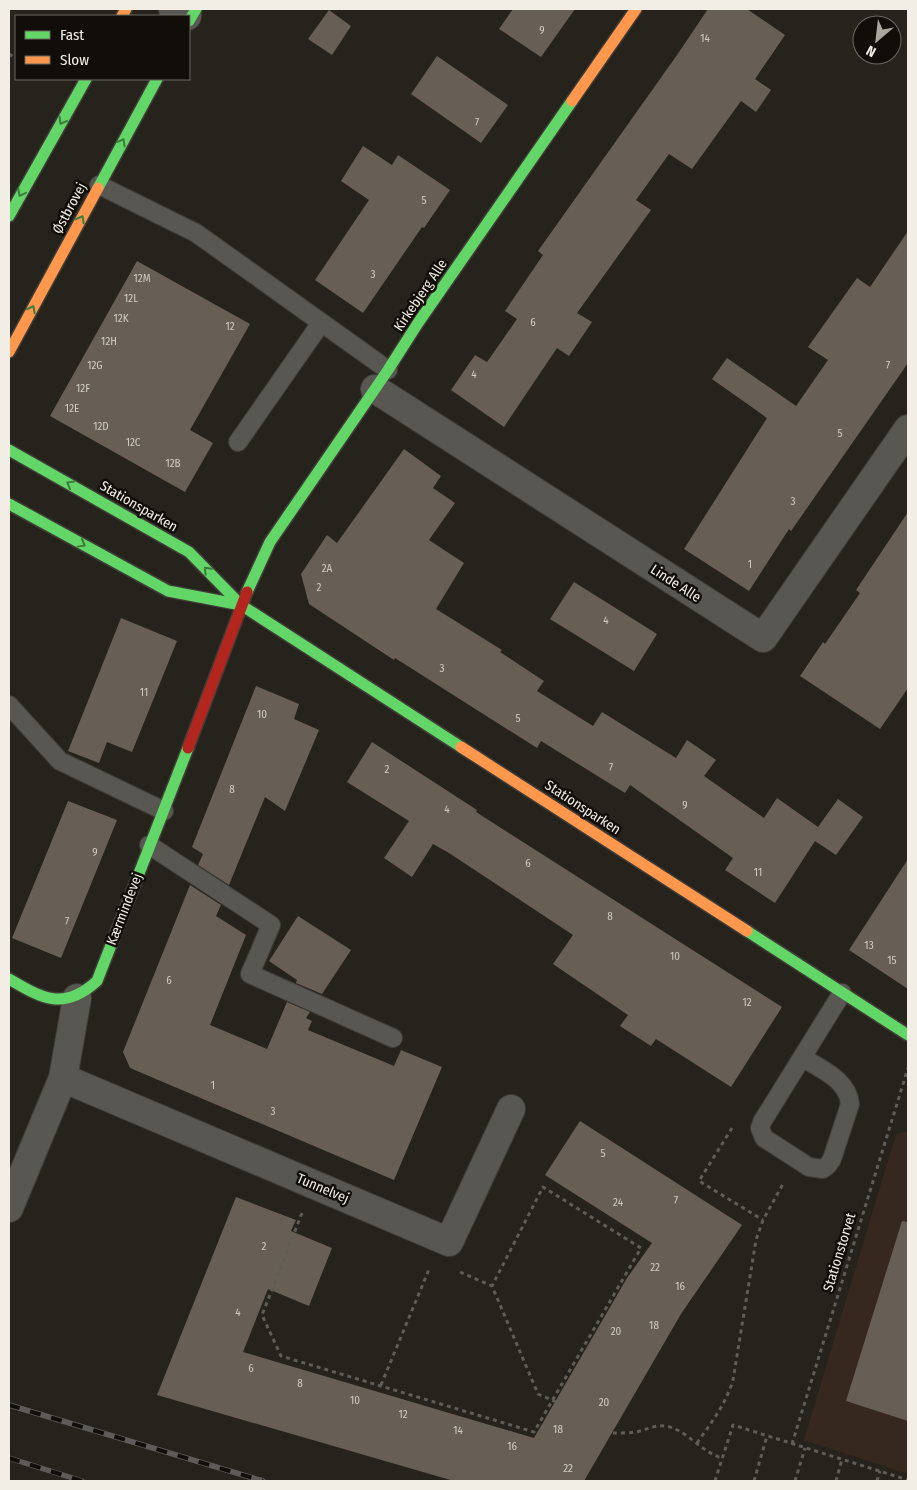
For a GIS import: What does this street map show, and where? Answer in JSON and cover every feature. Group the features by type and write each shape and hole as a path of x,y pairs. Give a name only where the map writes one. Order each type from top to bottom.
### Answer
{"street":[{"name":"Kirkebjerg Alle","path":"241,605 270,542 426,311 636,9"},
{"path":"9,216 85,80"},
{"name":"Østbrovej","path":"9,352 156,80"},
{"name":"Linde Alle","path":"381,380 764,638 908,429"},
{"name":"Stationsparken","path":"9,450 189,552 241,605 908,1035"},
{"name":"Stationsparken","path":"9,504 168,591 241,605"},
{"name":"Kærmindevej","path":"77,998 88,992 97,981 164,811 241,605"},
{"path":"9,978 33,993 48,999 77,998 63,1078 9,1208"},
{"name":"Tunnelvej","path":"63,1078 442,1239"},
{"path":"442,1239 449,1242 511,1110"}],"lane":[{"path":"99,185 196,232 320,323 381,380"},
{"path":"238,442 320,323"},
{"path":"9,705 60,761 164,811"},
{"path":"149,845 271,925 250,974 393,1038"},
{"path":"803,1058 843,1085 847,1090 850,1104 832,1159 823,1169 809,1167 796,1159 764,1138 760,1128 842,993"}],"path":[{"name":"Stationstorvet","path":"792,1444 908,1068"},
{"path":"697,1444 724,1404 730,1391 756,1240 763,1220 796,1159"},
{"path":"314,1184 262,1314 281,1356 534,1432 554,1401 641,1248 543,1187 492,1286"},
{"path":"381,1385 442,1239"},
{"path":"458,1271 492,1286 538,1394 554,1401"},
{"path":"715,1481 733,1425 908,1480"},
{"path":"613,1433 632,1433 656,1426 665,1426 674,1429 722,1458"},
{"path":"754,1481 767,1436"},
{"path":"794,1481 805,1448"},
{"path":"836,1481 842,1459"},
{"path":"876,1481 880,1471"}],"shaded area":[{"path":"908,1131 908,1474 804,1440 896,1134"}],"building":[{"path":"513,9 575,9 541,57 499,29"},
{"path":"708,9 747,9 785,35 755,79 771,90 756,112 741,101 692,169 669,154 636,200 651,210 577,313 592,322 569,356 557,348 504,427 451,390 475,355 487,362 517,319 505,311 543,255 538,251"},
{"path":"329,10 351,26 332,55 308,39"},
{"path":"437,56 508,105 481,143 411,94"},
{"path":"363,146 392,165 398,155 450,190 363,313 315,280 369,200 341,181"},
{"path":"908,231 908,363 791,531 789,529 749,591 684,549 767,418 712,379 727,358 796,406 828,360 808,347 857,278 870,287"},
{"path":"137,261 250,324 190,430 213,443 185,492 50,416"},
{"path":"404,449 441,476 433,488 455,503 429,540 464,563 436,609 502,650 500,652 544,681 537,691 593,726 602,712 676,758 687,740 716,760 704,776 764,818 777,798 818,827 838,799 863,817 836,855 815,841 775,903 725,870 733,858 630,785 625,793 541,741 537,748 395,658 394,660 309,604 301,574 327,535 337,543"},
{"path":"908,512 908,688 880,729 800,676 823,642 825,644 860,593 856,590"},
{"path":"574,582 657,634 634,671 550,619"},
{"path":"121,618 177,641 132,752 107,742 99,763 68,751"},
{"path":"256,686 299,704 294,719 319,730 285,811 265,797 229,885 198,865 203,854 192,847"},
{"path":"372,742 477,810 476,812 782,1007 731,1087 656,1039 651,1046 620,1026 628,1015 553,964 573,935 449,853 433,844 412,877 384,858 409,821 347,782"},
{"path":"68,801 117,820 61,958 12,938"},
{"path":"908,859 908,989 849,950"},
{"path":"190,885 221,905 216,916 246,935 210,1025 267,1049 287,1002 310,1012 306,1018 312,1021 308,1030 394,1066 401,1050 442,1067 394,1180 130,1068 123,1052"},
{"path":"298,916 351,950 322,994 296,983 297,980 269,961"},
{"path":"580,1121 742,1225 681,1314 584,1481 454,1481 157,1395 236,1197 296,1220 291,1231 332,1248 309,1306 268,1289 243,1352 534,1438 627,1278 652,1243 545,1175"},
{"path":"902,1221 908,1222 908,1421 846,1401"}],"railway":[{"path":"9,1405 263,1481"},
{"path":"9,1458 82,1481"}],"traffic: fast":[{"path":"190,19 196,9"},
{"path":"9,216 85,80"},
{"path":"98,188 156,80"},
{"path":"247,592 270,542 418,323 572,101"},
{"path":"9,450 189,552 241,605 461,747"},
{"path":"9,504 168,591 241,605"},
{"path":"9,979 32,992 53,999 64,999 74,996 97,981 188,748"},
{"path":"747,931 908,1035"}],"traffic: slow":[{"path":"123,15 126,9"},
{"path":"572,101 636,9"},
{"path":"9,352 98,188"},
{"path":"461,747 747,931"}],"traffic: jam":[{"path":"188,748 247,592"}]}
